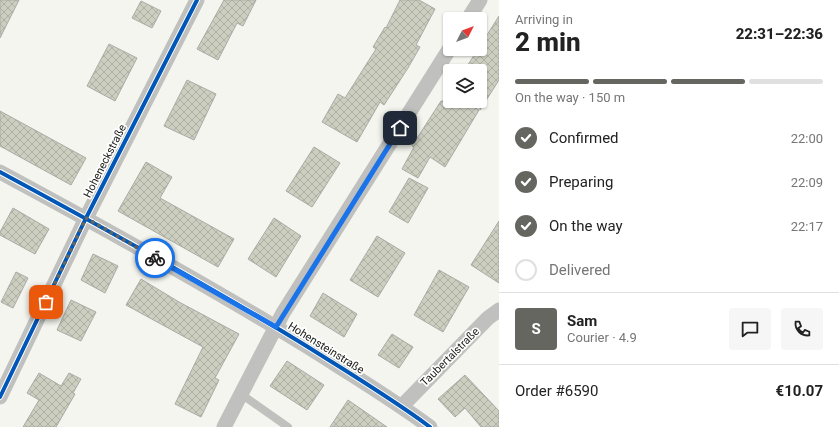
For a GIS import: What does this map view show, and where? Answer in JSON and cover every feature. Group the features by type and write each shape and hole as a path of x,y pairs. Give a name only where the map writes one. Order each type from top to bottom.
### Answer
{"street":[{"name":"Hoheneckstraße","path":"0,397 86,218 197,0"},
{"path":"472,12 480,0"},
{"path":"224,427 276,327 445,56"},
{"name":"Hohensteinstraße","path":"0,172 86,218 276,327 402,406 430,427"},
{"name":"Taubertalstraße","path":"402,406 488,318 499,310"}],"lane":[{"path":"241,394 288,427"}],"building":[{"path":"0,0 19,0 0,38"},
{"path":"224,0 256,0 243,26 237,23 218,60 197,49"},
{"path":"400,0 419,0 435,9 416,45 420,47 408,68 384,105 380,102 357,142 322,122 338,94 345,98 376,49 373,47 385,27 386,28"},
{"path":"141,1 161,11 152,28 132,18"},
{"path":"499,16 499,80 487,99 487,64 468,64 474,56 487,56 487,35"},
{"path":"109,44 137,58 115,101 87,86"},
{"path":"187,80 216,94 194,140 164,126"},
{"path":"441,101 443,101 443,108 476,108 479,110 445,167 430,157 418,178 402,169 414,147 412,146"},
{"path":"0,111 86,158 71,185 0,146"},
{"path":"314,147 340,163 312,207 286,191"},
{"path":"146,162 172,177 160,198 234,239 218,267 118,211"},
{"path":"409,178 428,188 408,223 389,212"},
{"path":"13,208 49,229 35,254 0,235 0,232"},
{"path":"274,218 301,236 276,277 248,259"},
{"path":"499,221 499,283 471,265"},
{"path":"377,236 405,253 378,297 350,280"},
{"path":"93,254 118,266 105,293 81,280"},
{"path":"439,270 469,287 443,332 414,315"},
{"path":"16,272 28,278 13,308 1,302"},
{"path":"141,279 179,302 239,334 215,378 219,380 201,417 175,404 203,347 126,305"},
{"path":"323,293 357,314 344,337 310,316"},
{"path":"71,300 96,312 81,341 57,330"},
{"path":"392,334 413,347 399,368 378,355"},
{"path":"287,361 324,385 307,410 270,386"},
{"path":"39,373 61,386 69,373 81,379 73,393 75,394 56,427 23,427 39,400 27,393"},
{"path":"465,375 499,411 499,427 481,427 465,408 455,417 438,399"},
{"path":"348,400 387,427 330,427"}],"cycle path":[{"path":"0,397 86,218 197,0"},
{"path":"0,172 232,301 370,386 430,427"}],"way so far":[{"path":"46,302 86,218 155,258"}],"route":[{"path":"155,258 276,327 400,128"}]}
